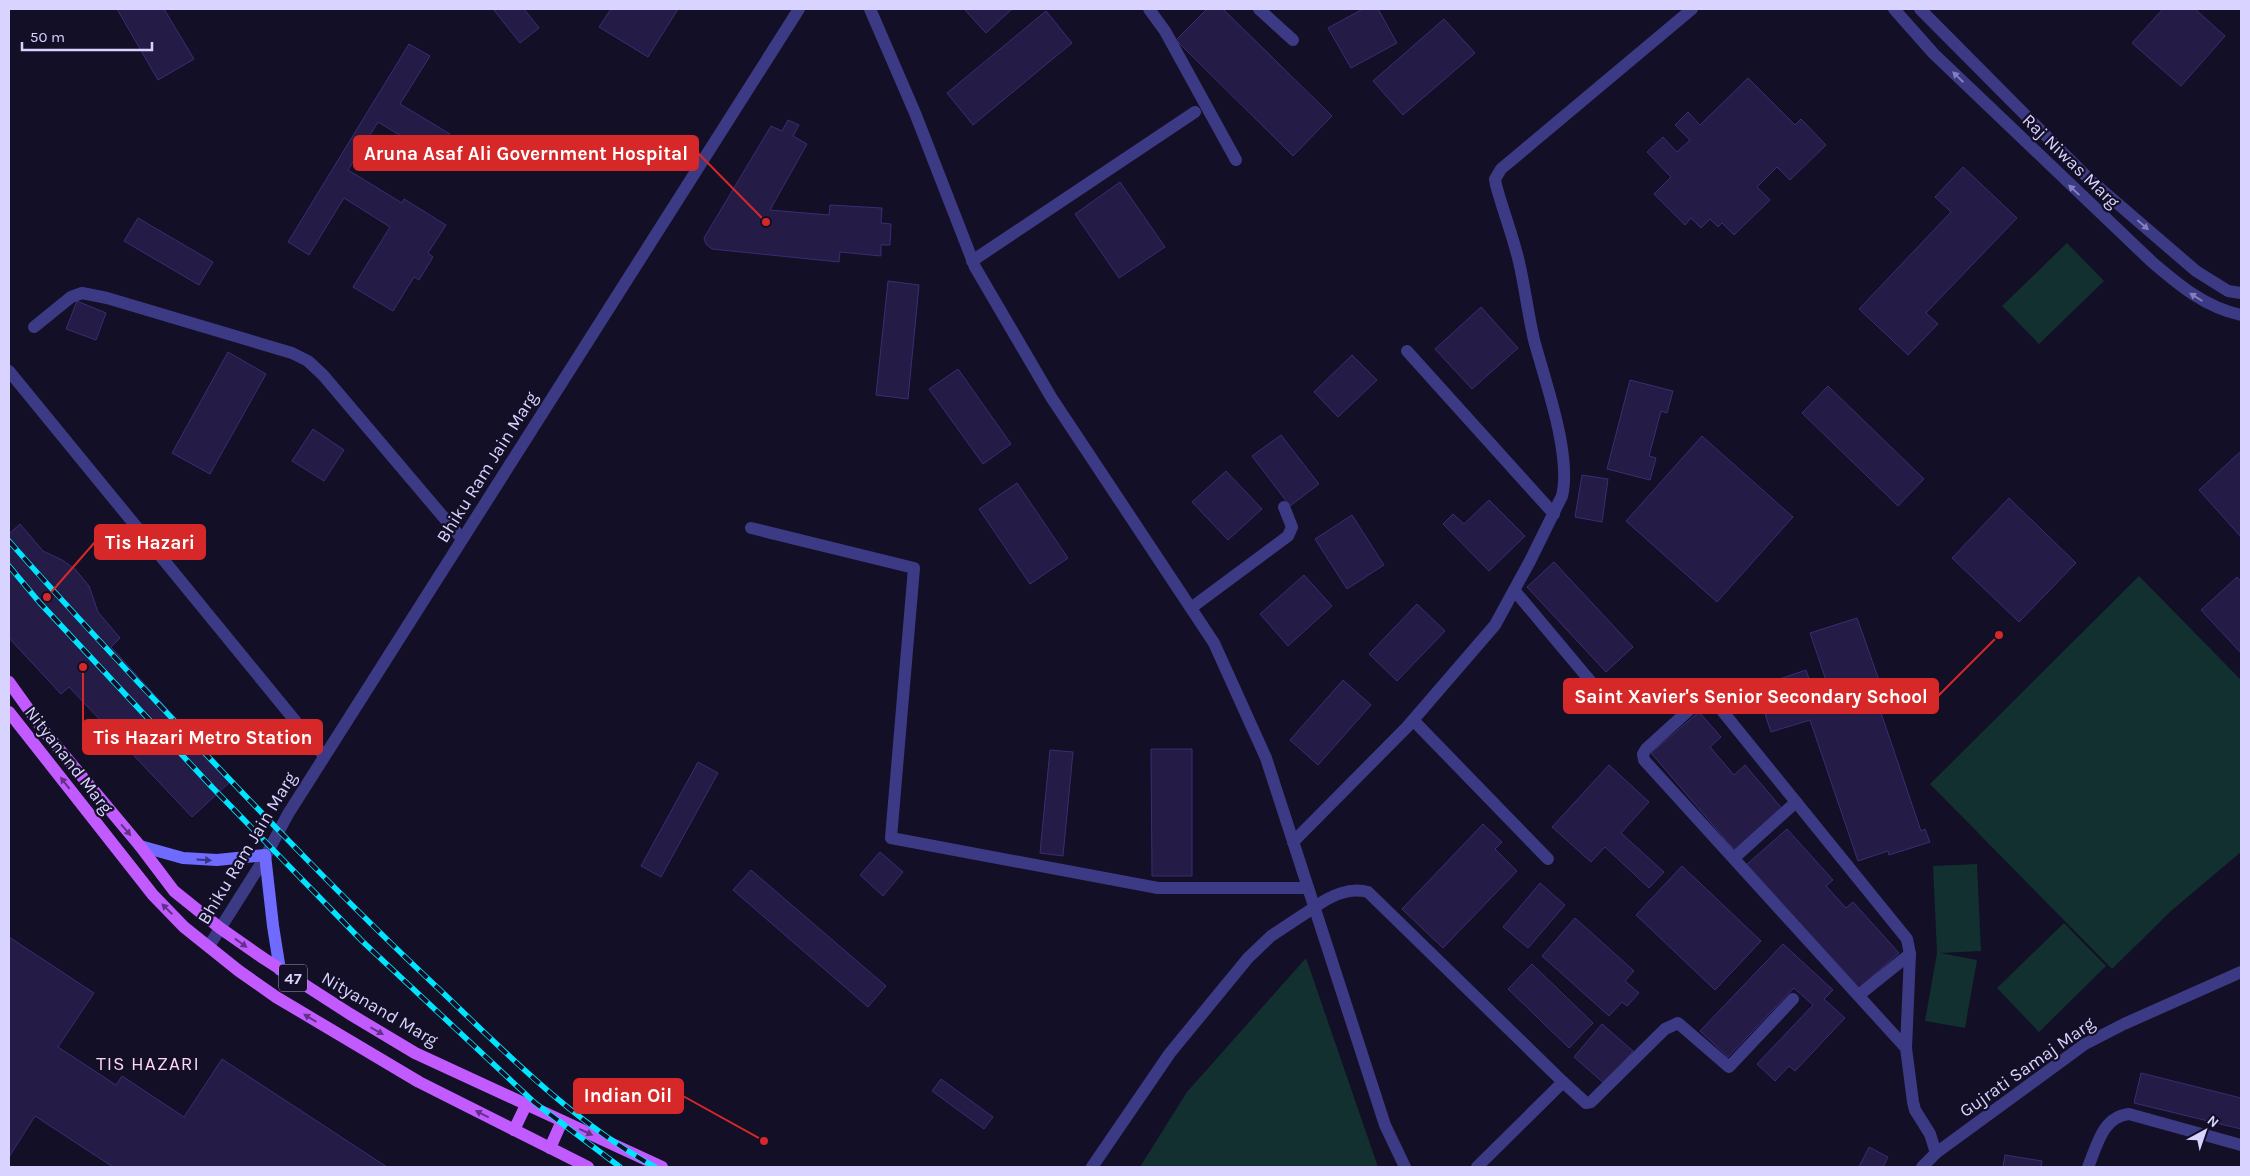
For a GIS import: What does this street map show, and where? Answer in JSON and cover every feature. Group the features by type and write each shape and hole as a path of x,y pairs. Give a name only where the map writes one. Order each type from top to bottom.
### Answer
{"main road":[{"name":"Nityanand Marg","path":"9,682 44,731 140,846 174,891 220,928 280,970 415,1053 662,1167"},
{"name":"Nityanand Marg","path":"9,712 153,895 184,927 208,946 276,998 419,1082 588,1167"},
{"path":"140,846 192,859 217,860 265,855 280,970"},
{"path":"514,1130 526,1105"},
{"path":"550,1148 562,1121"}],"street":[{"name":"Bhiku Ram Jain Marg","path":"208,946 324,756 798,9"},
{"path":"870,9 915,113 972,261 1051,397 1214,643 1266,758 1385,1125 1405,1167"},
{"path":"1149,9 1165,31 1236,160"},
{"path":"1259,9 1292,40"},
{"path":"1293,842 1413,720 1495,625 1562,496 1565,484 1565,471 1556,423 1534,340 1518,259 1495,180 1501,169 1692,9"},
{"name":"Raj Niwas Marg","path":"1894,9 1934,54 2152,262 2184,290 2206,303 2241,315"},
{"name":"Raj Niwas Marg","path":"1920,9 2089,179 2196,271 2228,290 2241,293"},
{"path":"972,261 1195,112"},
{"path":"34,327 70,297 82,293 107,298 292,353 308,361 323,375 462,539"},
{"path":"1407,351 1554,514"},
{"path":"9,370 324,756"},
{"path":"1191,608 1288,536 1292,527 1284,507"},
{"path":"751,528 914,568 891,838 1158,888 1308,888"},
{"path":"1514,590 1592,683"},
{"path":"1906,1048 1644,760 1643,754 1699,701 1707,698 1715,702 1907,939 1910,954 1906,1048 1915,1110 1930,1134 1936,1153"},
{"path":"1413,720 1548,859"},
{"path":"1734,858 1796,802"},
{"path":"1092,1167 1170,1053 1248,958 1271,936 1333,896 1357,891 1368,892 1586,1103 1591,1102 1666,1029 1678,1023 1729,1068 1793,999"},
{"path":"1859,995 1910,954"},
{"name":"Gujrati Samaj Marg","path":"1922,1167 1936,1153 2085,1044 2124,1024 2241,972"},
{"path":"1477,1167 1563,1082"},
{"path":"2088,1167 2106,1125 2120,1115 2129,1114 2241,1145"}],"green space":[{"path":"2067,243 2104,281 2039,344 2002,306"},
{"path":"2139,576 2241,680 2241,852 2171,911 2112,969 1930,784"},
{"path":"1977,864 1981,951 1940,953 1977,960 1965,1028 1925,1021 1937,953 1933,866"},
{"path":"2064,923 2106,966 2039,1032 1997,988"},
{"path":"1306,958 1378,1167 1140,1167 1187,1092"}],"building":[{"path":"117,9 164,9 194,59 158,80"},
{"path":"493,9 524,9 539,28 520,43"},
{"path":"611,9 678,9 648,57 599,27"},
{"path":"964,9 1012,9 986,33"},
{"path":"1207,9 1223,9 1332,116 1293,156 1176,40"},
{"path":"1363,9 1378,9 1397,43 1351,68 1328,28"},
{"path":"2163,9 2195,9 2225,36 2181,86 2132,43"},
{"path":"1046,11 1072,43 973,125 947,93"},
{"path":"1444,19 1475,53 1403,115 1373,81"},
{"path":"409,44 430,56 400,104 450,134 436,157 378,122 348,170 402,203 404,199 446,225 428,253 433,257 419,280 414,277 393,311 353,287 390,227 344,198 309,255 288,242"},
{"path":"1748,78 1795,125 1801,119 1826,145 1790,180 1777,167 1757,187 1770,200 1734,235 1722,223 1718,227 1710,219 1701,228 1691,218 1685,225 1654,194 1671,177 1647,152 1663,137 1677,152 1690,140 1675,125 1688,112 1700,125"},
{"path":"788,120 799,125 793,136 807,144 770,210 829,215 830,205 882,208 881,223 891,224 890,245 881,245 881,256 840,252 839,262 712,249 706,244 704,238 771,126 782,131"},
{"path":"1963,167 2017,218 1926,313 1938,324 1908,355 1859,309 1951,212 1935,197"},
{"path":"1120,182 1165,247 1119,278 1075,214"},
{"path":"138,218 213,262 199,285 124,241"},
{"path":"888,281 919,285 908,399 876,395"},
{"path":"77,301 106,313 96,340 66,329"},
{"path":"1481,307 1518,348 1472,389 1435,349"},
{"path":"228,352 266,374 210,474 172,453"},
{"path":"1352,355 1377,380 1338,417 1314,392"},
{"path":"958,369 1011,444 983,464 929,389"},
{"path":"1630,380 1673,391 1667,413 1661,411 1649,456 1656,458 1650,480 1607,469"},
{"path":"1828,386 1924,479 1898,506 1802,413"},
{"path":"313,429 344,450 324,481 292,461"},
{"path":"1281,435 1319,484 1290,506 1252,456"},
{"path":"1702,436 1793,517 1717,602 1626,521"},
{"path":"2241,451 2241,537 2199,490"},
{"path":"1226,471 1262,509 1228,540 1192,502"},
{"path":"1582,475 1608,479 1602,522 1575,517"},
{"path":"1017,483 1068,558 1030,584 979,509"},
{"path":"2009,498 2076,563 2019,622 1952,558"},
{"path":"1489,500 1525,536 1489,571 1443,524 1453,514 1464,524"},
{"path":"1352,515 1384,565 1347,589 1315,539"},
{"path":"20,524 43,551 75,569 89,586 98,612 120,638 111,647 232,780 192,817 69,687 61,694 9,638 9,531 10,533"},
{"path":"1554,562 1633,647 1606,672 1527,587"},
{"path":"1304,575 1332,606 1288,646 1260,614"},
{"path":"2237,577 2241,581 2241,653 2201,610"},
{"path":"1417,604 1445,631 1397,681 1369,654"},
{"path":"1857,618 1880,683 1887,681 1892,696 1877,701 1921,831 1925,829 1930,842 1889,855 1888,851 1858,861 1810,720 1771,732 1756,687 1806,670 1818,706 1833,701 1810,633"},
{"path":"1343,680 1371,705 1318,765 1290,740"},
{"path":"1699,712 1721,737 1710,747 1734,775 1745,765 1785,812 1737,853 1651,753"},
{"path":"1151,749 1192,749 1192,876 1152,876"},
{"path":"1050,750 1073,752 1063,856 1040,853"},
{"path":"698,762 718,773 661,877 641,866"},
{"path":"1609,765 1649,802 1621,833 1664,872 1649,888 1605,847 1591,862 1552,827"},
{"path":"1483,824 1502,842 1495,849 1517,871 1443,948 1402,909"},
{"path":"1787,829 1833,880 1826,886 1846,908 1853,902 1899,953 1858,989 1746,865"},
{"path":"880,852 903,872 883,896 860,875"},
{"path":"1682,866 1761,941 1715,990 1636,915"},
{"path":"751,870 886,986 868,1007 733,890"},
{"path":"1540,883 1565,905 1528,948 1503,927"},
{"path":"1575,918 1634,971 1625,981 1639,993 1627,1006 1622,1002 1609,1016 1542,956"},
{"path":"9,937 94,993 58,1047 116,1085 122,1076 184,1117 222,1059 387,1167 113,1167 35,1116 9,1157"},
{"path":"1783,944 1833,990 1824,999 1845,1018 1795,1071 1789,1066 1775,1081 1757,1064 1813,1005 1794,988 1728,1057 1700,1031"},
{"path":"1532,964 1593,1023 1569,1048 1508,989"},
{"path":"1602,1024 1633,1051 1605,1084 1574,1057"},
{"path":"2141,1073 2241,1098 2241,1129 2134,1103"},
{"path":"941,1079 993,1117 984,1129 932,1091"},
{"path":"1869,1147 1888,1157 1883,1167 1859,1167"},
{"path":"2005,1155 2042,1161 2041,1167 2003,1167"}],"railway":[{"path":"9,541 244,795 406,957 515,1062 568,1108 625,1149 655,1167"},
{"path":"9,566 40,603 211,786 362,941 535,1103 620,1167"}],"place":[{"name":"Aruna Asaf Ali Government Hospital","path":"766,222"},
{"name":"Tis Hazari","path":"47,597"},
{"name":"Saint Xavier's Senior Secondary School","path":"1999,635"},
{"name":"Tis Hazari Metro Station","path":"83,667"},
{"name":"Indian Oil","path":"764,1141"}],"district":[{"name":"TIS HAZARI","path":"148,1063"}]}
